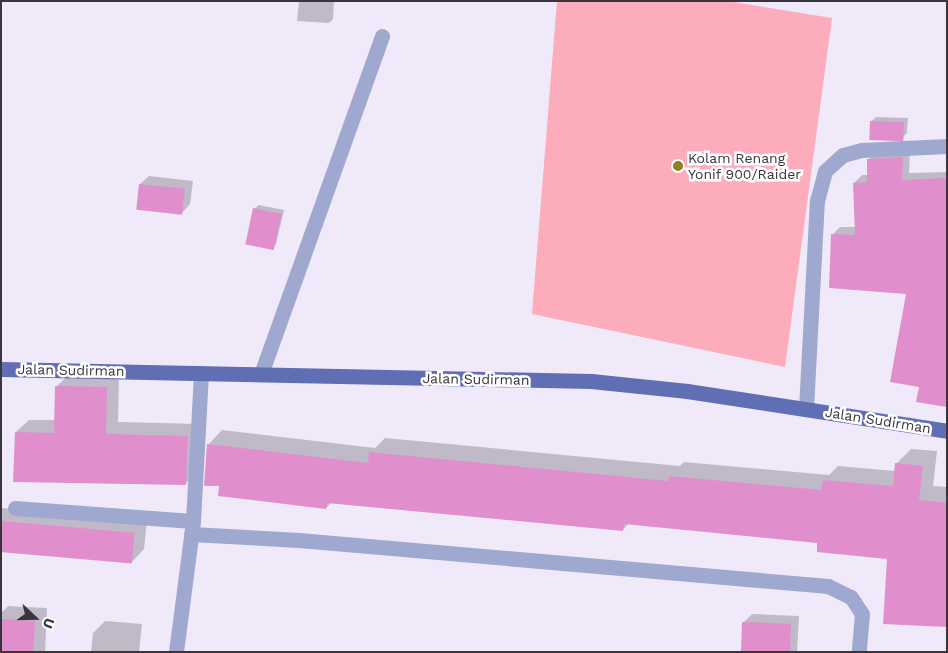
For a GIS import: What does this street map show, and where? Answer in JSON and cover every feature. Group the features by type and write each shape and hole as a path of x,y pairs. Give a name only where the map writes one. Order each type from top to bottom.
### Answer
{"main road":[{"name":"Jalan Sudirman","path":"1,369 591,381 806,409 947,431"}],"street":[{"path":"261,374 382,36"},
{"path":"806,409 817,202 825,171 843,156 862,150 947,146"},
{"path":"176,652 192,528 200,373"},
{"path":"15,508 299,540 828,586 851,597 862,614 859,652"}],"shaded area":[{"name":"Kolam Renang Yonif 900/Raider","path":"557,1 727,1 832,18 785,367 532,314"}],"building":[{"path":"870,121 904,122 903,141 869,140"},
{"path":"903,157 902,180 946,178 947,407 916,402 919,387 890,382 906,294 829,288 831,234 855,235 853,183 867,182 867,159"},
{"path":"139,184 185,189 182,215 136,210"},
{"path":"253,208 281,214 274,250 245,244"},
{"path":"55,386 107,387 106,434 188,436 186,485 13,482 15,432 54,433"},
{"path":"207,444 368,463 369,452 668,481 669,476 821,490 823,480 893,486 895,463 923,466 919,500 947,503 947,627 883,624 887,559 817,552 817,543 624,524 623,531 327,503 326,509 218,496 219,486 204,486"},
{"path":"1,521 134,533 132,564 1,552"},
{"path":"1,619 35,621 33,652 1,652"},
{"path":"742,622 791,624 790,652 741,652"}],"place":[{"name":"Kolam Renang Yonif 900/Raider","path":"678,166"}]}
